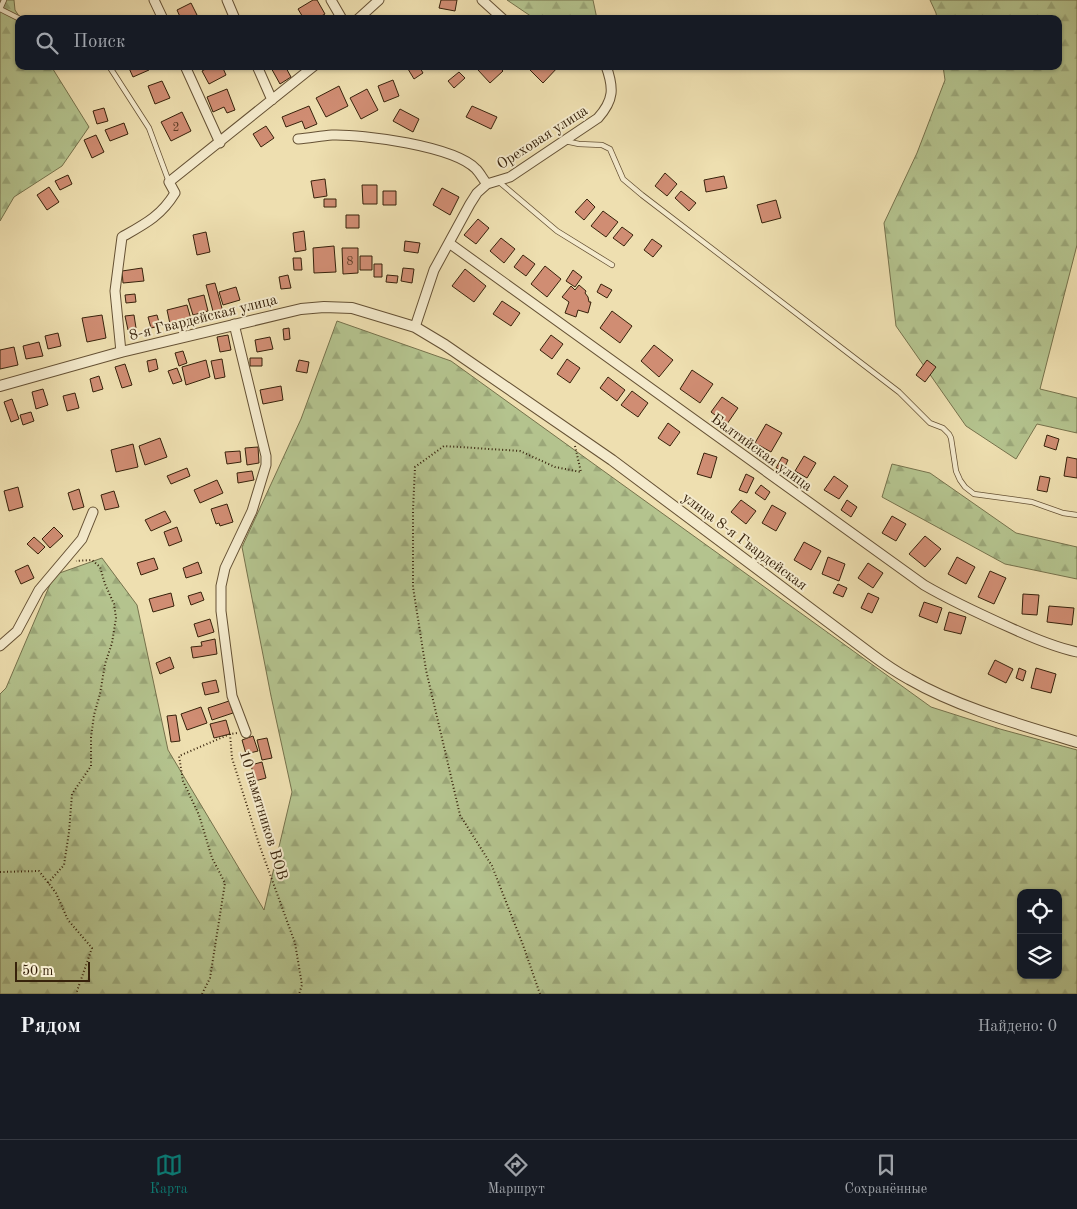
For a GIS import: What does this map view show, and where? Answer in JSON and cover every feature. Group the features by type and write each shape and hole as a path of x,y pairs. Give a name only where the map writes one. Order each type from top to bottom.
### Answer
{"street":[{"path":"154,0 161,15"},
{"path":"227,0 234,15"},
{"path":"331,0 340,15"},
{"path":"362,15 379,0"},
{"path":"482,0 499,15"},
{"path":"186,70 220,143"},
{"path":"259,70 272,100"},
{"path":"122,352 115,291 122,237 152,220 161,212 175,193 169,182 309,70"},
{"name":"Ореховая улица","path":"414,326 428,284 477,193 487,184 510,176 598,118 607,107 611,95 611,81 607,70"},
{"path":"298,139 331,135 356,136 402,142 440,151 475,168 487,184"},
{"name":"Балтийская улица","path":"449,243 924,585 955,603 1042,642 1077,652"},
{"name":"8-я Гвардейская улица","path":"0,386 122,352 301,309 324,307 352,308 414,326"},
{"path":"234,324 266,456 266,465 252,511 225,568 221,586 221,611 232,696 246,733"},
{"name":"улица 8-я Гвардейская","path":"414,326 445,345 612,460 871,654 909,679 942,696 1004,719 1077,742"},
{"path":"0,646 18,631 39,590 82,538 93,512"}],"lane":[{"path":"4,0 0,8 15,16"},
{"path":"112,70 149,128 169,182"},
{"path":"564,141 602,145 610,149 623,179 642,195 899,392 930,423 943,428 951,438 956,471 965,487 974,494 1032,502 1063,513 1077,515"},
{"path":"498,181 557,230 612,265"}],"path":[{"path":"540,994 492,866 460,815 426,670 412,587 415,467 444,446 520,451 555,467 581,472 572,432"},
{"path":"48,883 64,864 72,794 91,766 91,737 94,715 105,664 112,643 116,618 114,604 100,567 92,560 61,562"},
{"name":"10 памятников ВОВ","path":"202,994 210,978 225,882 212,858 199,815 183,781 179,756 230,734 232,758 237,775 259,844 295,943 302,985 300,994"},
{"path":"0,872 38,871 56,893 68,920 92,948 76,994"}],"green space":[{"path":"0,0 14,0 15,10 18,15 15,15 15,70 53,70 89,127 62,166 14,197 0,221"},
{"path":"507,0 593,0 596,15 529,15"},
{"path":"930,0 1077,0 1077,245 1040,389 1077,398 1077,433 1037,424 1016,459 966,426 896,326 884,223 917,153 945,80 944,70 1062,70 1062,15 936,15"},
{"path":"337,321 451,361 931,707 1000,729 1077,750 1077,994 0,994 0,694 6,688 54,575 102,558 137,605 168,750 264,910 292,792 242,547 301,419"},
{"path":"892,464 930,473 1016,533 1077,547 1077,579 1005,564 882,497"}],"building":[{"path":"313,0 317,0 325,14 302,15 298,9"},
{"path":"441,0 457,0 455,11 439,8"},
{"path":"191,3 197,15 179,15 177,10"},
{"path":"130,70 149,70 133,77"},
{"path":"224,70 226,75 209,84 202,71"},
{"path":"272,70 287,70 291,77 280,84"},
{"path":"409,70 421,70 423,73 414,79"},
{"path":"478,70 503,71 490,83"},
{"path":"530,70 555,70 543,83"},
{"path":"459,72 465,78 454,88 448,81"},
{"path":"393,80 399,96 384,102 378,86"},
{"path":"162,81 170,98 155,104 148,86"},
{"path":"339,86 348,106 326,117 316,98"},
{"path":"227,89 235,110 227,113 224,107 213,112 207,97"},
{"path":"367,89 378,110 361,119 350,98"},
{"path":"309,106 317,124 305,129 302,121 286,127 282,117"},
{"path":"472,106 497,117 491,129 466,117"},
{"path":"104,108 108,121 97,124 93,111"},
{"path":"400,109 419,119 413,132 393,121"},
{"path":"182,112 191,131 171,141 161,122"},
{"path":"124,123 128,134 110,141 105,130"},
{"path":"266,126 274,138 261,147 253,134"},
{"path":"96,135 104,152 92,158 84,140"},
{"path":"665,173 677,184 667,196 655,186"},
{"path":"68,175 72,184 60,190 55,181"},
{"path":"724,176 727,188 706,192 704,180"},
{"path":"325,179 327,196 314,198 311,181"},
{"path":"362,185 377,185 377,204 363,204"},
{"path":"49,187 59,202 47,210 37,195"},
{"path":"442,188 459,197 450,215 433,205"},
{"path":"383,191 396,191 396,205 383,205"},
{"path":"681,191 696,203 689,211 675,198"},
{"path":"324,199 336,199 336,207 324,207"},
{"path":"587,199 595,207 584,220 575,212"},
{"path":"776,200 781,218 762,223 757,205"},
{"path":"603,211 618,222 606,237 591,226"},
{"path":"346,215 359,215 359,228 346,228"},
{"path":"478,219 489,228 476,244 464,235"},
{"path":"622,227 633,235 624,246 613,238"},
{"path":"304,231 306,250 295,252 293,233"},
{"path":"206,232 210,252 197,255 193,235"},
{"path":"501,238 515,249 504,263 490,251"},
{"path":"652,239 662,246 653,257 644,250"},
{"path":"405,241 420,243 418,253 404,251"},
{"path":"334,246 336,272 314,273 313,248"},
{"path":"342,248 358,248 358,273 343,274"},
{"path":"523,255 535,264 526,276 514,267"},
{"path":"360,256 372,256 372,270 360,270"},
{"path":"293,258 301,258 302,270 294,270"},
{"path":"374,264 382,264 382,277 374,277"},
{"path":"545,266 561,279 547,297 531,284"},
{"path":"142,268 144,281 123,283 122,271"},
{"path":"403,268 414,269 412,283 401,281"},
{"path":"465,269 486,286 474,302 452,286"},
{"path":"573,270 582,277 575,287 566,281"},
{"path":"288,275 291,288 281,289 279,277"},
{"path":"387,275 398,276 397,283 386,282"},
{"path":"215,283 223,312 214,315 206,285"},
{"path":"601,284 612,290 607,298 597,292"},
{"path":"579,285 586,291 589,302 591,302 588,313 578,310 576,317 565,313 569,302 562,297 571,286 575,290"},
{"path":"236,287 240,300 223,305 219,292"},
{"path":"135,294 136,302 126,303 125,295"},
{"path":"204,295 208,311 193,315 188,299"},
{"path":"502,301 520,313 511,326 493,314"},
{"path":"187,305 191,319 170,324 167,310"},
{"path":"612,311 632,326 620,343 600,328"},
{"path":"102,315 106,338 87,342 82,318"},
{"path":"134,315 136,328 128,330 125,316"},
{"path":"157,315 160,326 151,328 148,317"},
{"path":"289,328 290,339 284,340 283,329"},
{"path":"58,333 61,346 48,349 45,336"},
{"path":"228,335 231,350 220,352 217,337"},
{"path":"551,335 563,344 552,359 540,350"},
{"path":"270,337 273,349 257,352 255,340"},
{"path":"39,342 43,356 26,359 23,346"},
{"path":"654,345 673,360 659,377 641,361"},
{"path":"14,347 18,365 0,369 0,350"},
{"path":"183,351 187,363 179,366 175,353"},
{"path":"250,358 262,358 262,366 250,366"},
{"path":"156,359 158,369 149,372 147,361"},
{"path":"222,359 225,377 215,379 211,361"},
{"path":"567,359 580,368 570,383 557,374"},
{"path":"206,360 210,377 186,385 182,367"},
{"path":"299,360 309,362 307,373 296,371"},
{"path":"927,360 936,367 925,382 916,375"},
{"path":"125,364 132,385 122,388 115,367"},
{"path":"177,368 182,381 173,384 168,371"},
{"path":"692,370 713,384 700,403 680,389"},
{"path":"99,376 103,389 93,392 90,379"},
{"path":"608,377 625,390 617,401 600,388"},
{"path":"281,386 283,400 263,404 260,390"},
{"path":"43,389 48,405 36,409 32,392"},
{"path":"632,391 648,403 638,417 621,405"},
{"path":"75,393 79,408 67,411 63,396"},
{"path":"722,397 738,408 727,424 711,412"},
{"path":"12,399 19,419 11,422 4,402"},
{"path":"31,412 34,421 23,425 20,415"},
{"path":"668,423 680,432 670,446 658,438"},
{"path":"766,424 782,433 771,452 755,443"},
{"path":"1047,435 1059,439 1056,450 1044,446"},
{"path":"160,438 167,457 145,465 139,446"},
{"path":"133,444 138,467 116,472 111,450"},
{"path":"258,447 259,463 247,465 245,448"},
{"path":"240,451 241,462 227,464 225,452"},
{"path":"704,453 717,457 711,478 697,474"},
{"path":"804,456 816,463 807,478 795,471"},
{"path":"782,457 788,460 783,471 776,468"},
{"path":"1067,457 1077,459 1077,478 1064,476"},
{"path":"187,468 190,476 171,484 167,476"},
{"path":"252,471 254,480 238,483 237,473"},
{"path":"746,474 754,478 747,493 739,490"},
{"path":"834,476 848,486 839,499 824,490"},
{"path":"1040,476 1050,478 1047,492 1037,490"},
{"path":"217,480 223,493 200,503 194,490"},
{"path":"761,485 770,492 765,500 755,493"},
{"path":"18,487 23,507 9,511 4,491"},
{"path":"79,489 84,507 73,510 68,493"},
{"path":"114,491 119,507 105,510 101,495"},
{"path":"741,500 756,511 746,524 731,512"},
{"path":"847,500 857,507 851,517 841,510"},
{"path":"227,504 233,522 220,526 219,523 216,524 211,509"},
{"path":"772,505 786,513 776,531 762,523"},
{"path":"165,511 171,522 151,531 145,520"},
{"path":"892,516 906,524 896,541 882,533"},
{"path":"54,527 63,536 50,548 42,539"},
{"path":"177,527 182,541 169,546 164,532"},
{"path":"925,536 941,549 925,567 909,554"},
{"path":"34,537 45,547 38,554 27,544"},
{"path":"804,542 821,551 811,570 794,560"},
{"path":"828,557 845,564 839,581 822,574"},
{"path":"957,557 975,567 966,584 948,574"},
{"path":"154,558 158,569 141,575 137,563"},
{"path":"198,562 202,573 186,578 183,568"},
{"path":"868,563 883,573 873,588 858,578"},
{"path":"28,565 34,578 21,584 15,571"},
{"path":"990,571 1006,578 994,604 978,597"},
{"path":"838,584 847,588 843,597 833,593"},
{"path":"201,592 204,600 191,605 188,596"},
{"path":"171,593 174,606 153,612 149,599"},
{"path":"868,593 879,598 872,613 861,608"},
{"path":"1023,594 1039,595 1037,615 1022,614"},
{"path":"924,602 942,608 937,623 919,616"},
{"path":"1049,606 1074,608 1072,625 1047,622"},
{"path":"949,612 966,617 961,634 944,630"},
{"path":"210,619 214,632 198,637 194,624"},
{"path":"215,639 217,654 193,658 191,647 202,646 201,642"},
{"path":"170,657 174,668 160,674 156,663"},
{"path":"995,660 1013,669 1006,683 988,674"},
{"path":"1019,668 1026,671 1023,681 1016,678"},
{"path":"1036,668 1056,674 1051,693 1031,688"},
{"path":"216,680 219,692 205,695 202,683"},
{"path":"229,701 233,713 212,720 208,708"},
{"path":"201,707 207,723 187,730 181,714"},
{"path":"176,715 180,741 171,742 167,716"},
{"path":"226,720 230,734 214,738 210,724"},
{"path":"253,736 258,751 246,754 242,740"},
{"path":"267,738 272,758 262,760 257,740"},
{"path":"262,762 266,778 255,781 251,765"}]}
